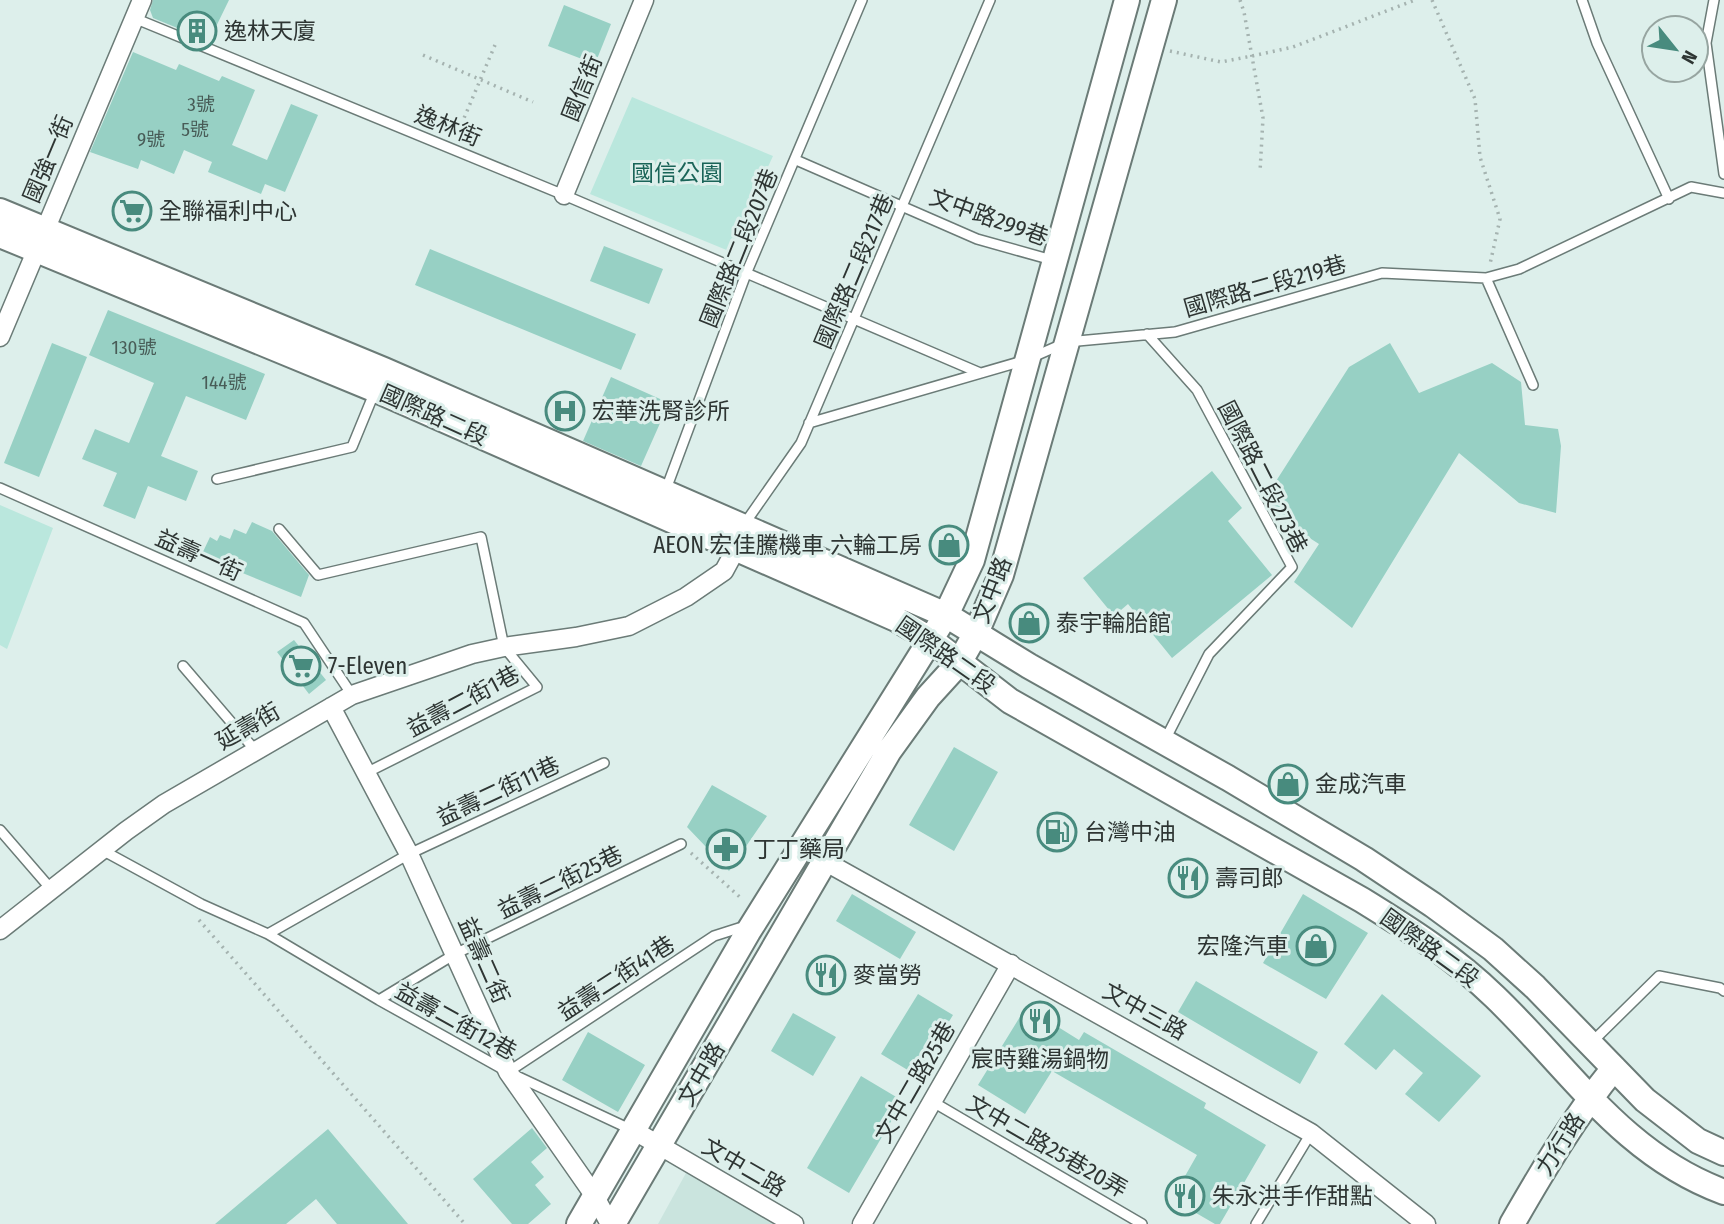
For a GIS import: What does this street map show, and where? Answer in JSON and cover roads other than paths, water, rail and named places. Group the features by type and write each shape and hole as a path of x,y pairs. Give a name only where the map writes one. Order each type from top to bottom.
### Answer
{"street":[{"name":"國強一街","path":"0,337 142,0"},
{"name":"國信街","path":"564,195 644,0"},
{"name":"文中路","path":"579,1224 754,924 946,615 972,561 1127,0"},
{"name":"文中路","path":"611,1224 889,751 928,697 959,663 976,633 1001,575 1164,0"},
{"name":"國際路二段","path":"0,211 41,239 376,390 661,502 740,536 946,615 1029,666 1364,859 1433,905 1535,986 1645,1100 1698,1141 1724,1153"},
{"name":"國際路二段","path":"0,235 41,239 384,370 661,502"},
{"name":"國際路二段","path":"740,536 930,639 1010,701 1362,900 1413,932 1458,964 1495,997 1612,1121 1658,1160 1704,1185 1724,1192"},
{"name":"延壽街","path":"0,930 164,804 352,695 433,667 504,647 576,637 628,626 686,597 724,571 740,536"},
{"name":"益壽二街","path":"331,707 408,854 508,1072 594,1195 611,1224"},
{"name":"文中三路","path":"826,862 1311,1133 1426,1224"},
{"name":"文中二路25巷","path":"862,1224 1010,964"},
{"name":"力行路","path":"1512,1224 1590,1097 1614,1068"},
{"name":"文中二路","path":"633,1130 794,1224"}],"lane":[{"name":"國際路二段207巷","path":"661,502 746,274 862,0"},
{"name":"國際路二段217巷","path":"740,536 801,443 990,0"},
{"path":"1581,0 1597,43 1669,199"},
{"path":"1714,0 1706,43 1724,174"},
{"name":"逸林街","path":"134,18 564,195 980,373"},
{"name":"文中路299巷","path":"796,160 977,239 1054,261"},
{"name":"國際路二段219巷","path":"809,423 1026,360 1067,342 1175,332 1382,273 1486,278 1519,269 1691,187 1724,193"},
{"path":"1486,278 1533,385"},
{"name":"國際路二段273巷","path":"1147,334 1197,390 1292,567 1209,654 1165,742"},
{"path":"217,479 352,447 376,390"},
{"name":"益壽一街","path":"0,488 304,623 352,695"},
{"path":"279,528 318,575 481,537 504,647"},
{"name":"益壽二街1巷","path":"366,773 537,687 504,647"},
{"path":"183,666 255,750"},
{"name":"益壽二街11巷","path":"408,854 604,763"},
{"path":"0,830 51,889"},
{"name":"益壽二街25巷","path":"379,1000 455,954 681,845"},
{"name":"益壽二街12巷","path":"102,850 201,904 268,934 508,1072 633,1130"},
{"path":"268,934 408,854"},
{"name":"益壽二街41巷","path":"508,1072 715,936 754,924"},
{"path":"1590,1044 1659,976 1724,991"},
{"name":"文中二路25巷20弄","path":"933,1102 1142,1224"},
{"path":"1256,1224 1311,1133"}],"place":[{"name":"逸林天廈","path":"197,31"},
{"name":"全聯福利中心","path":"132,211"},
{"name":"宏華洗腎診所","path":"565,411"},
{"name":"AEON 宏佳騰機車 六輪工房","path":"949,545"},
{"name":"泰宇輪胎館","path":"1029,623"},
{"name":"7-Eleven","path":"301,666"},
{"name":"金成汽車","path":"1288,784"},
{"name":"台灣中油","path":"1057,832"},
{"name":"丁丁藥局","path":"726,849"},
{"name":"壽司郎","path":"1188,878"},
{"name":"宏隆汽車","path":"1316,946"},
{"name":"麥當勞","path":"826,975"},
{"name":"宸時雞湯鍋物","path":"1040,1021"},
{"name":"朱永洪手作甜點","path":"1185,1196"}],"park label":[{"name":"國信公園","path":"677,173"}]}
